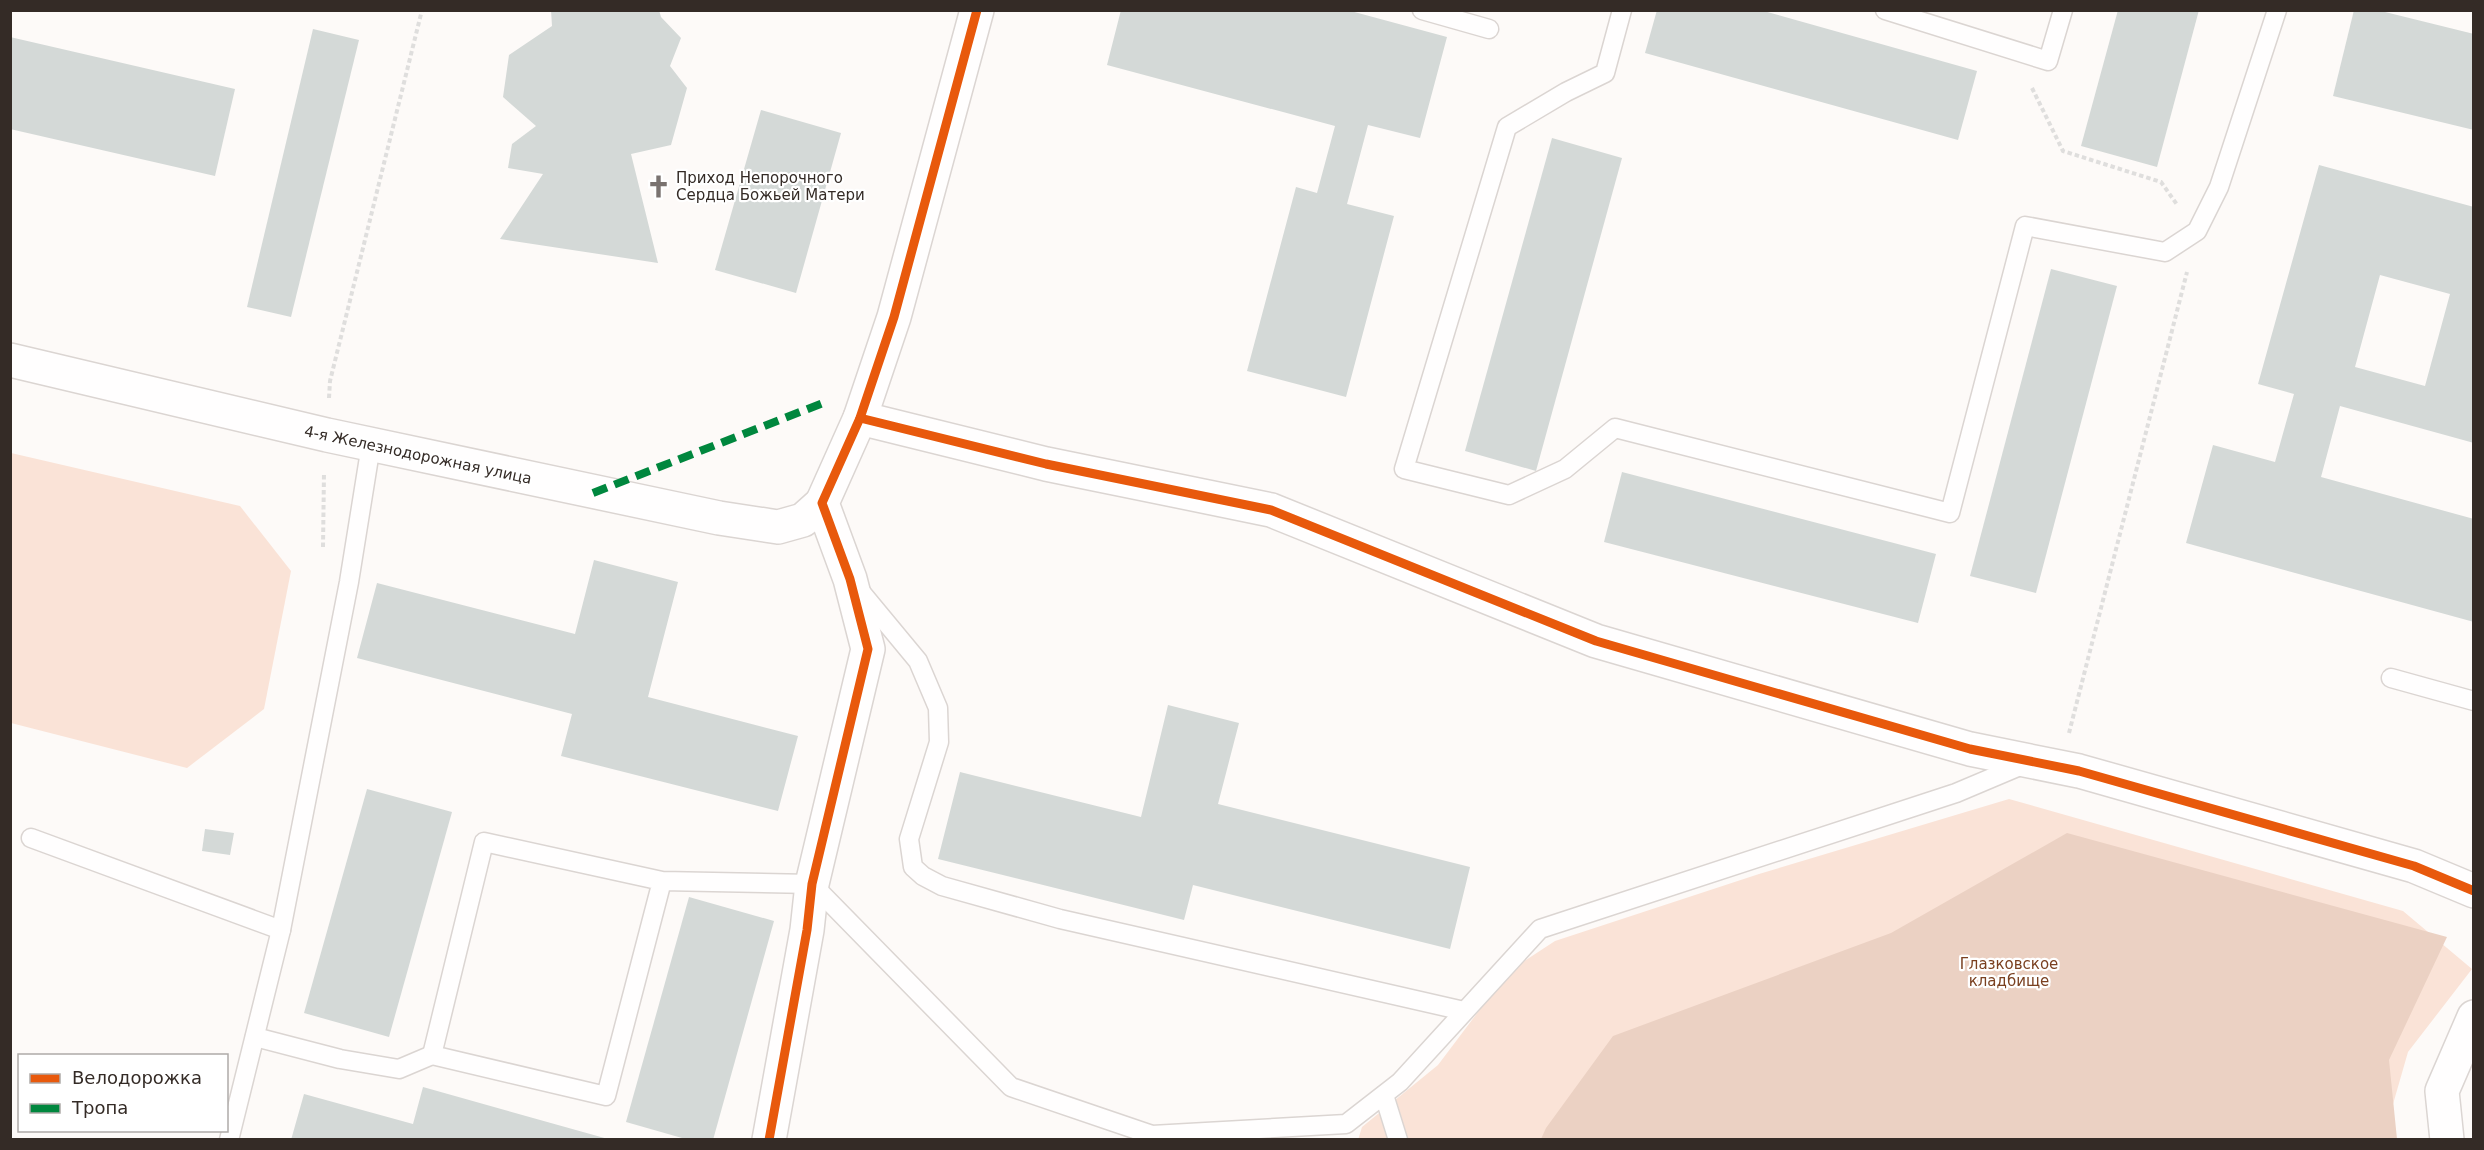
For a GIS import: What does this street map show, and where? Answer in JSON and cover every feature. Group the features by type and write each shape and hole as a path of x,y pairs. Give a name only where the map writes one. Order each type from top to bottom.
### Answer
{"street":[{"path":"769,1140 807,930 812,884 868,649 850,579 822,503 860,418 894,317 977,10"},
{"name":"4-я Железнодорожная улица","path":"10,360 371,445 593,493 778,527 803,520 822,503"},
{"path":"860,418 1046,464 1271,510 1596,641 1970,749 2079,771 2414,866 2474,891"},
{"path":"2447,1140 2442,1091 2474,1017"}],"lane":[{"path":"1422,10 1489,28"},
{"path":"1622,10 1605,72 1566,92 1507,128 1404,469 1509,495 1565,469 1615,428 1950,513 2025,226 2165,252 2197,231 2220,187 2277,10"},
{"path":"1886,10 2048,61 2063,10"},
{"path":"230,1140 281,930 350,582 371,445"},
{"path":"850,579 918,661 938,708 939,742 909,839 913,867 923,876 942,886 1060,919 1464,1011"},
{"path":"2391,678 2474,701"},
{"path":"432,1054 484,842 662,881 812,884 1011,1087 1152,1136 1346,1124 1400,1082 1540,929 2045,765"},
{"path":"31,838 281,930"},
{"path":"255,1037 340,1059 399,1069 432,1054 606,1096 662,881"},
{"path":"1384,1095 1398,1140"}],"path":[{"path":"330,381 422,10"},
{"path":"2014,51 2063,151 2161,182 2197,231 2045,765"}],"green space":[{"path":"11,453 240,506 291,571 264,709 187,768 11,723"},
{"name":"Глазковское кладбище","path":"2009,799 2403,911 2472,969 2408,1052 2383,1139 1358,1140 1362,1127 1438,1065 1509,971 1555,941 1759,874"},
{"name":"Глазковское кладбище","path":"2067,833 2447,937 2389,1060 2397,1139 1541,1139 1546,1128 1613,1036 1891,933"}],"building":[{"path":"551,10 659,10 661,17 681,38 670,66 687,88 671,145 631,154 658,263 500,239 543,174 508,168 512,144 536,126 503,97 509,55 552,26"},
{"path":"1121,10 1347,10 1447,37 1420,138 1368,125 1347,204 1394,216 1346,397 1247,371 1296,187 1317,193 1335,126 1107,65"},
{"path":"1657,10 1760,10 1977,71 1958,140 1645,53"},
{"path":"2118,10 2199,10 2157,167 2081,146"},
{"path":"2354,10 2377,10 2474,34 2474,130 2333,96"},
{"path":"313,29 359,40 291,317 247,307"},
{"path":"10,37 235,89 215,176 10,129"},
{"path":"761,110 841,133 796,293 715,270"},
{"path":"1552,138 1622,158 1536,471 1465,451"},
{"path":"2319,165 2474,207 2474,443 2340,406 2321,477 2474,519 2474,622 2186,543 2213,445 2275,462 2294,394 2258,384","holes":["2380,275 2450,294 2425,386 2355,367"]},
{"path":"2051,269 2117,286 2036,593 1970,576"},
{"path":"1622,472 1936,554 1918,623 1604,542"},
{"path":"594,560 678,582 648,697 798,736 778,811 561,756 572,714 357,658 377,583 575,634"},
{"path":"1168,705 1239,723 1218,804 1470,867 1450,949 1193,885 1184,920 938,859 960,772 1141,817"},
{"path":"367,789 452,812 389,1037 304,1013"},
{"path":"205,829 234,833 230,855 202,851"},
{"path":"689,897 774,921 713,1140 689,1140 626,1122"},
{"path":"423,1087 608,1140 291,1140 304,1094 413,1124"}],"marked path":[{"path":"593,493 828,401"}],"cycle path":[{"path":"769,1140 807,930 812,884 868,649 850,579 822,503 860,418 894,317 977,10"},
{"path":"860,418 1046,464 1271,510 1596,641 1970,749 2079,771 2414,866 2474,891"}],"place":[{"name":"Приход Непорочного Сердца Божьей Матери","path":"658,187"}]}
